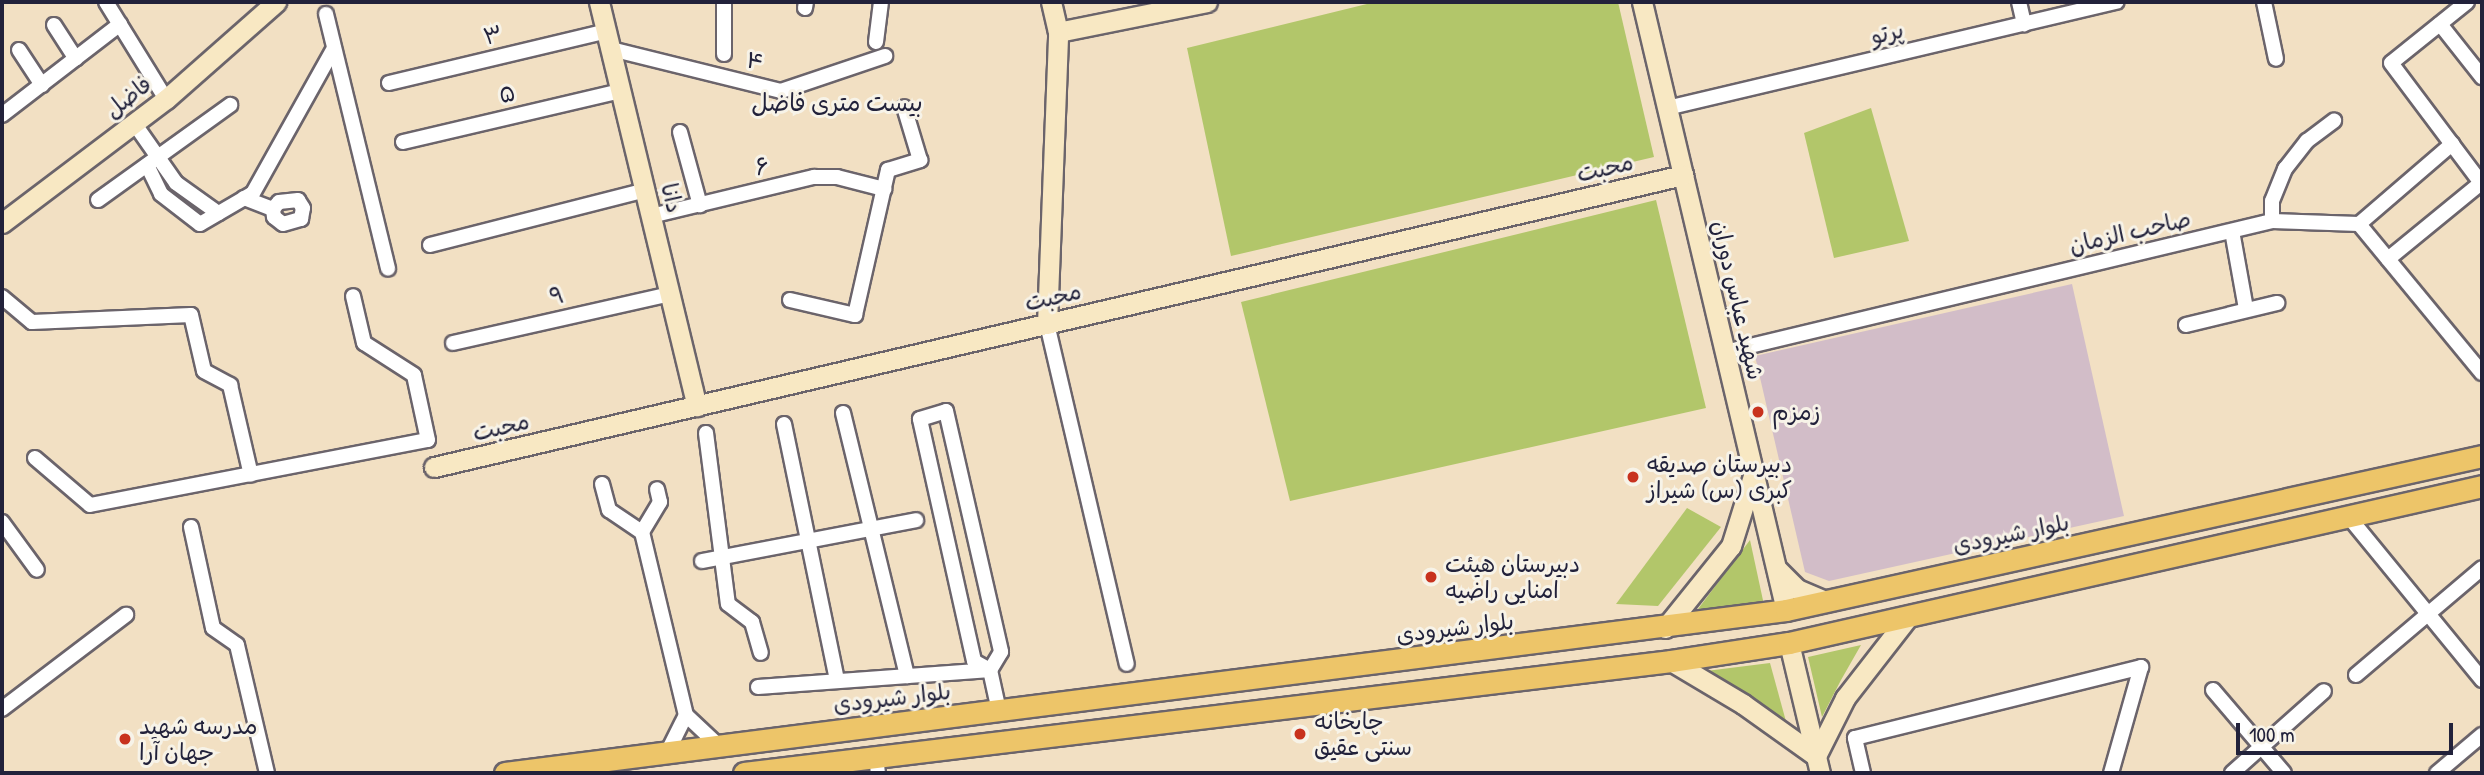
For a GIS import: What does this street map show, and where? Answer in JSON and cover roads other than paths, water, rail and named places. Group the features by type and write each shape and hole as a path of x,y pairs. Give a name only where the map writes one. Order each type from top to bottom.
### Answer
{"main road":[{"name":"بلوار شیرودی","path":"505,773 1665,628 1786,610 2482,456"},
{"path":"744,773 877,765 1278,708 1671,661 1789,643 2482,486"},
{"path":"2254,508 2260,536"},
{"path":"1299,674 1297,690 1304,705"},
{"path":"1272,677 1280,691 1278,708"}],"street":[{"path":"106,2 166,99"},
{"name":"فاضل","path":"2,222 166,99 276,2"},
{"name":"دانا","path":"599,2 697,406"},
{"path":"723,2 723,54"},
{"path":"876,42 881,2"},
{"path":"1051,2 1058,32 1047,324 1127,664"},
{"path":"1058,32 1175,6 1207,2"},
{"name":"شهید عباس دوران","path":"1642,2 1786,610"},
{"path":"2019,2 2024,24"},
{"name":"پرتو","path":"1667,108 2024,24 2087,5 2117,2"},
{"path":"2264,2 2276,59"},
{"path":"2388,259 2482,183 2391,63 2467,2"},
{"path":"326,14 388,269"},
{"path":"54,24 76,59"},
{"path":"2,113 43,85 120,24"},
{"path":"2440,24 2482,77"},
{"name":"۴","path":"609,40 780,91 885,56"},
{"name":"۳","path":"389,83 609,40"},
{"path":"134,123 153,161 161,194 200,224 253,193 334,48"},
{"path":"19,50 43,85"},
{"name":"۵","path":"403,142 621,91"},
{"path":"98,200 230,105"},
{"path":"790,300 855,315 888,170 920,160 904,107"},
{"path":"2272,221 2272,201 2286,169 2307,142 2334,121"},
{"path":"680,132 700,205"},
{"path":"2452,144 2359,223 2482,373"},
{"path":"153,161 183,190 218,213"},
{"name":"محبت","path":"434,467 1683,175"},
{"name":"۶","path":"652,216 814,177 837,177 884,189"},
{"path":"429,245 645,190"},
{"path":"244,198 273,209"},
{"name":"صاحب الزمان","path":"1725,352 2272,221 2359,223"},
{"path":"2232,230 2246,310"},
{"name":"۹","path":"453,343 670,293"},
{"path":"35,458 90,505 428,439 414,375 364,343 353,296"},
{"path":"2,297 32,323 191,315 204,371 230,385 251,475"},
{"path":"2186,325 2277,303"},
{"path":"990,670 974,661 920,419 946,411 1000,652 990,670 999,711"},
{"path":"844,413 907,676"},
{"path":"784,425 837,681"},
{"path":"706,433 728,604 752,622 761,653"},
{"path":"1665,628 1731,546 1753,475"},
{"path":"602,484 609,510 642,533 686,715 719,746"},
{"path":"642,533 660,502 657,489"},
{"path":"2348,516 2482,680"},
{"path":"702,561 916,520"},
{"path":"2,522 37,570"},
{"path":"191,527 213,628 237,645 267,773"},
{"path":"1775,567 1797,589 1825,601"},
{"path":"2356,675 2482,568"},
{"path":"2,709 125,615"},
{"path":"1818,765 1845,698 1908,617"},
{"path":"1789,643 1818,765"},
{"path":"1671,661 1743,704 1818,765"},
{"path":"1863,773 1855,738 2141,667 2111,773"},
{"path":"758,687 990,670"},
{"path":"2213,690 2284,773"},
{"path":"2232,773 2324,691"},
{"path":"667,753 686,715"},
{"path":"2437,773 2482,735"}],"place":[{"name":"زمزم","path":"1758,412"},
{"name":"دبیرستان صدیقه کبری (س) شیراز","path":"1633,477"},
{"name":"دبیرستان هیئت امنایی راضیه","path":"1431,577"},
{"name":"چایخانه سنتی عقیق","path":"1300,734"},
{"name":"مدرسه شهید جهان آرا","path":"125,739"}],"district":[{"name":"بیست متری فاضل","path":"837,103"}]}
